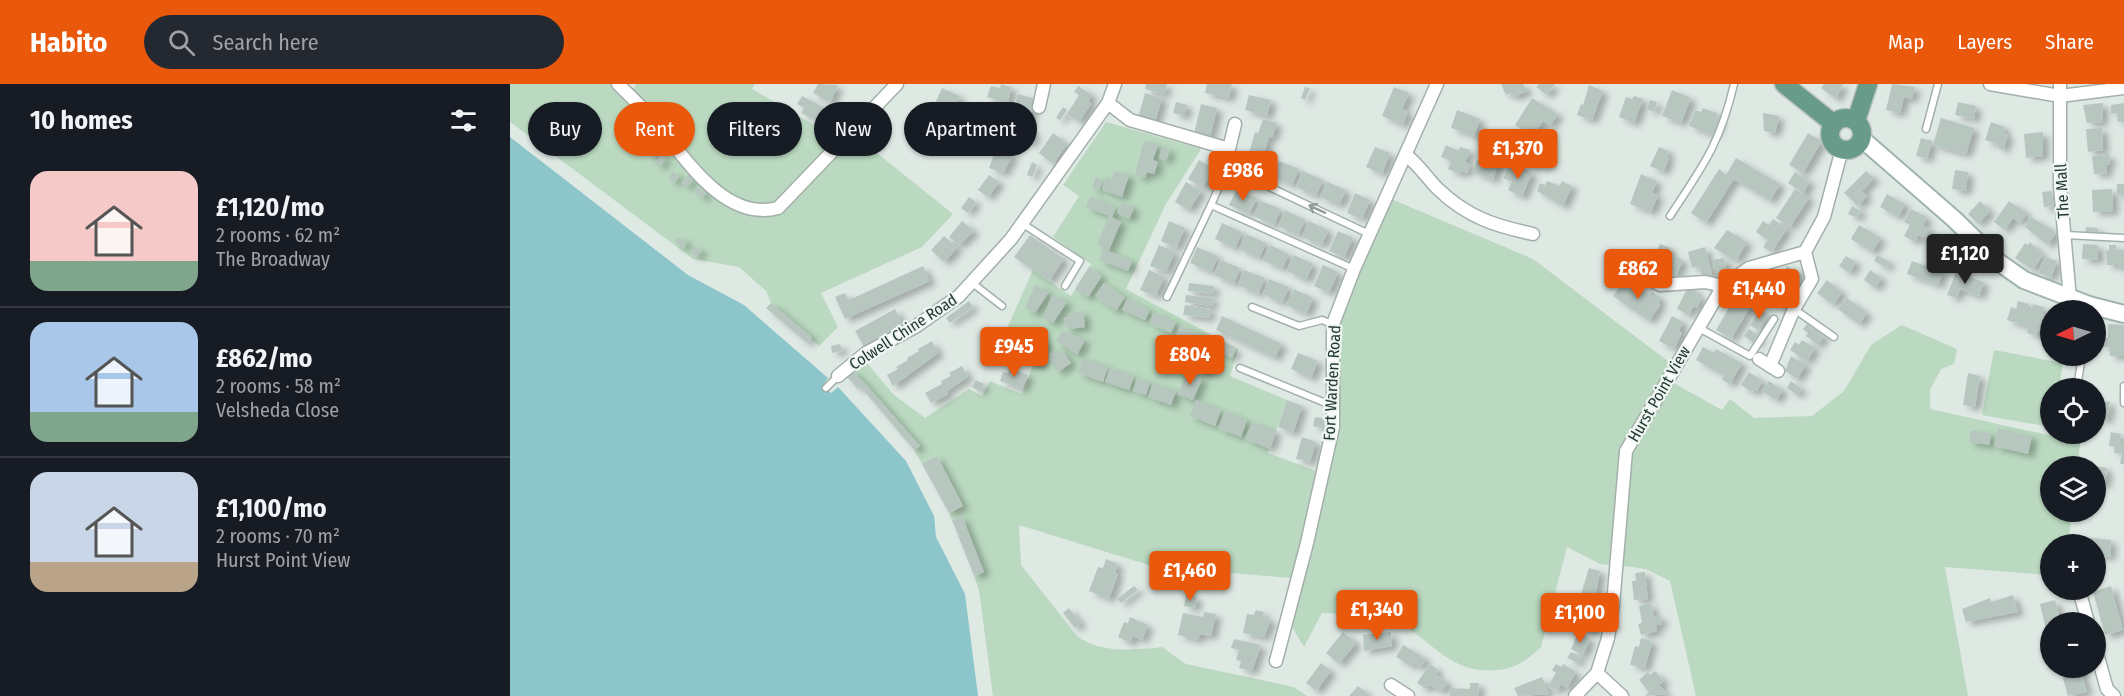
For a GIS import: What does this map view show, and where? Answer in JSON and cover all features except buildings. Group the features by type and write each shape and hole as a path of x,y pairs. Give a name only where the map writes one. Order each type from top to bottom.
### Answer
{"main road":[{"path":"1784,84 1834,124"},
{"path":"1868,84 1859,130 1855,147 1842,149 1833,143 1830,135 1834,124 1845,118 1859,130 1951,216 1997,261 2024,280 2070,299"},
{"path":"2106,311 2124,314"}],"street":[{"path":"618,84 651,118 706,183 752,210 778,208 896,84"},
{"path":"1039,106 1044,84"},
{"name":"Colwell Chine Road","path":"838,376 866,353 922,322 959,296 1023,224 1108,103 1115,84"},
{"name":"Fort Warden Road","path":"1276,661 1332,427 1333,324 1354,269 1437,84"},
{"path":"1990,84 2060,90 2124,88"},
{"name":"The Mall","path":"2060,90 2060,186 2070,299"},
{"path":"1108,103 1130,120 1229,149 1235,124"},
{"path":"1759,359 1774,369 1794,309 1812,279 1805,252 1824,217 1842,149"},
{"path":"1406,155 1421,166 1438,189 1473,217 1533,234"},
{"name":"Hurst Point View","path":"1575,696 1597,673 1608,638 1613,605 1626,451 1723,286 1749,267 1805,252"},
{"path":"1644,276 1660,285 1706,282 1723,286"},
{"path":"1597,673 1622,696"},
{"path":"2104,678 2107,689 2114,696"},
{"path":"1391,685 1408,696"}],"lane":[{"path":"1670,216 1712,152 1725,120 1734,84"},
{"path":"1926,129 1938,84"},
{"path":"1167,297 1222,180 1242,174 1370,234"},
{"path":"1211,205 1354,269"},
{"path":"1023,224 1080,261 1065,286"},
{"path":"2064,235 2124,238"},
{"path":"971,282 1002,306"},
{"path":"1252,307 1299,326 1322,320 1333,324"},
{"path":"1794,309 1833,338"},
{"path":"1698,327 1750,356 1774,319"},
{"path":"1239,368 1332,406"},
{"path":"826,388 838,376"},
{"path":"2124,387 2124,403"}],"green space":[{"path":"510,84 614,84 630,102 614,102 614,156 679,156 705,185 766,214 829,156 880,156 953,214 922,247 821,293 838,327 819,346 771,303 766,291 739,267 693,259 555,156 602,156 602,102 528,102 528,135 510,122"},
{"path":"636,84 755,84 752,89 774,102 707,102 707,156 802,156 802,118 814,125 814,156 825,156 777,206 753,208 708,182 686,156 695,156 695,102 640,102 632,93"},
{"path":"1106,122 1201,149 1166,204 1126,289 1238,349 1230,376 1287,400 1268,453 1319,472 1323,486 1336,325 1389,198 1533,259 1673,365 1623,449 1612,565 1600,564 1567,547 1541,647 1532,656 1510,668 1480,670 1465,667 1392,619 1368,615 1322,613 1304,647 1292,627 1302,579 1152,566 1019,525 1021,565 1077,636 1087,642 1118,649 1162,647 1186,664 1294,687 1307,696 993,696 979,590 974,576 983,572 962,516 952,520 949,513 963,506 937,456 922,464 914,450 920,446 852,370 866,362 894,395 925,418 969,389 982,396 990,381 1022,394 1033,365 997,351 1033,270 1071,296 1091,264 1053,237 1079,196 1063,185"},
{"path":"1902,325 1957,349 1954,364 1941,369 1930,390 1930,409 2040,433 2040,444 2080,444 2079,456 2040,456 2040,522 2071,522 2069,534 2040,534 2040,574 1945,567 1968,696 1696,696 1670,581 1646,569 1618,565 1629,451 1670,381 1722,410 1730,399 1754,418 1812,416 1844,391 1871,345"},
{"path":"1994,350 2040,359 2040,366 2063,366 2061,378 2040,378 2040,425 1982,415"}],"water":[{"path":"510,137 528,151 528,156 535,156 688,275 744,305 828,378 823,385 831,393 838,387 906,461 934,516 936,537 965,594 978,696 510,696"}]}
